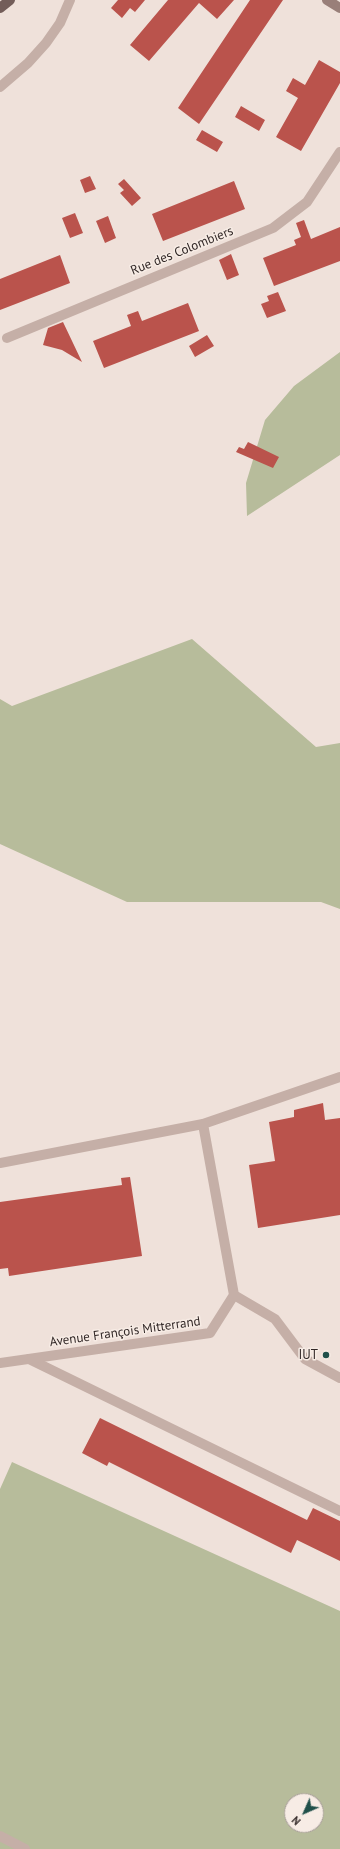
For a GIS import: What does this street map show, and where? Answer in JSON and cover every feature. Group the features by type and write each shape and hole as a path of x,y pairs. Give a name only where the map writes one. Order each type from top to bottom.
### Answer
{"main road":[{"path":"0,8 10,0"},
{"path":"328,0 340,8"}],"street":[{"path":"0,87 28,63 46,43 60,23 70,0"},
{"name":"Rue des Colombiers","path":"7,338 272,228 306,202 340,152"},
{"path":"0,1163 203,1124 340,1077"},
{"path":"203,1124 234,1295 275,1319 305,1359 340,1378"},
{"name":"Avenue François Mitterrand","path":"0,1363 210,1333 234,1295"},
{"path":"29,1359 340,1511"},
{"path":"0,1836 25,1849"}],"green space":[{"path":"340,352 340,455 247,516 246,483 265,420 294,386"},
{"path":"192,639 316,747 340,743 340,909 321,902 127,902 0,844 0,699 12,706"},
{"path":"12,1462 340,1611 340,1849 0,1849 0,1489"}],"building":[{"path":"118,0 145,0 135,12 130,8 122,18 111,8"},
{"path":"168,0 234,0 217,19 199,3 149,61 130,45"},
{"path":"250,0 283,0 199,124 178,108"},
{"path":"319,60 340,72 340,83 301,151 276,137 298,98 286,91 293,78 305,85"},
{"path":"241,106 265,120 259,131 235,117"},
{"path":"202,130 223,142 217,152 196,140"},
{"path":"90,176 96,189 85,193 80,180"},
{"path":"124,179 141,198 132,206 120,193 124,190 118,184"},
{"path":"234,181 245,209 163,241 152,214"},
{"path":"75,213 83,233 70,238 62,218"},
{"path":"108,216 116,238 105,243 96,221"},
{"path":"304,220 311,239 340,227 340,261 274,286 263,258 296,245 294,240 301,237 296,223"},
{"path":"231,254 239,275 227,280 219,260"},
{"path":"60,255 70,283 0,310 0,279"},
{"path":"278,292 286,311 267,318 261,304 269,301 267,296"},
{"path":"188,303 199,331 104,368 93,341 131,326 127,315 138,311 142,321"},
{"path":"63,322 82,362 62,350 43,345 48,328"},
{"path":"207,335 214,346 195,357 189,346"},
{"path":"248,442 279,457 273,468 236,452 239,447 244,449"},
{"path":"323,1103 325,1120 340,1118 340,1215 258,1228 249,1165 275,1161 269,1122 294,1117 294,1110"},
{"path":"130,1177 142,1256 9,1276 8,1268 0,1269 0,1202 122,1185 121,1178"},
{"path":"100,1418 307,1520 313,1508 340,1521 340,1561 297,1540 291,1553 109,1462 107,1466 82,1453"}],"place":[{"name":"IUT","path":"326,1355"}]}
